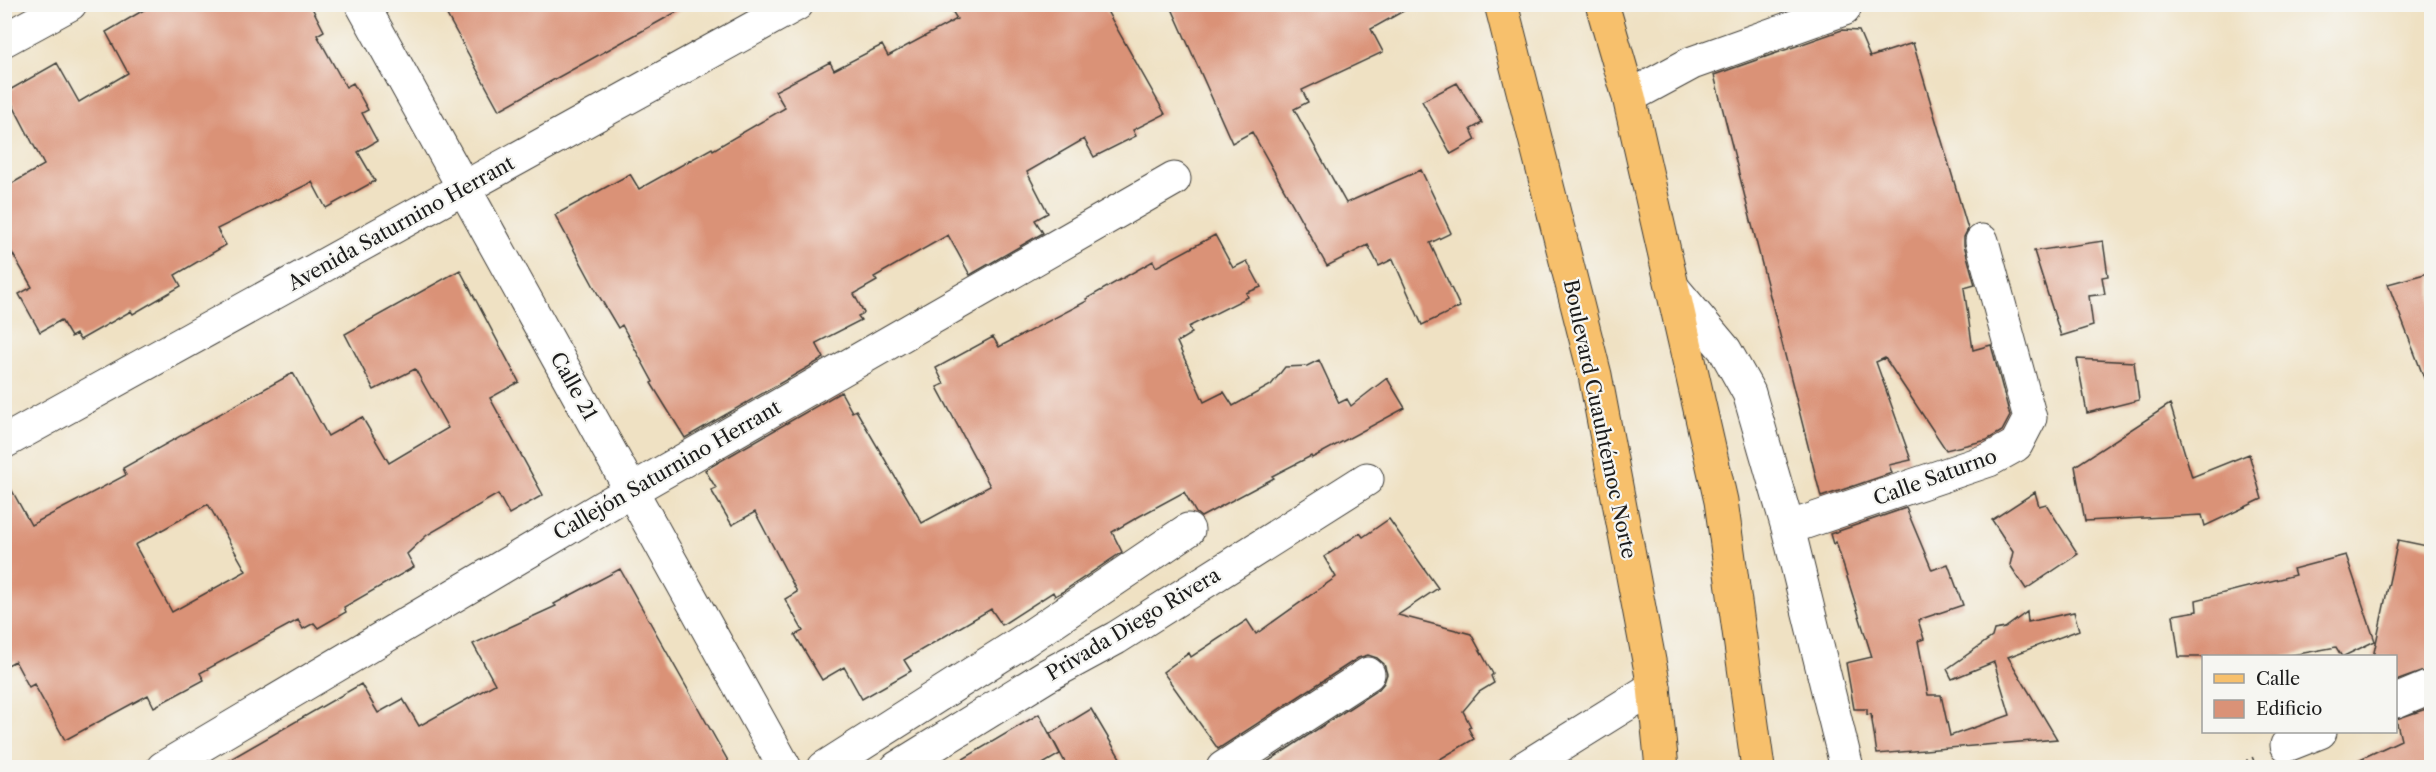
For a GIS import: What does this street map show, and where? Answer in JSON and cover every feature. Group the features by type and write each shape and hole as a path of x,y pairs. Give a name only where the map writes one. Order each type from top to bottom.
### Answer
{"main road":[{"name":"Boulevard Cuauhtémoc Norte","path":"1501,4 1595,375 1654,687 1662,768"},
{"path":"1602,4 1629,97 1721,501 1758,768"}],"street":[{"path":"4,40 70,4"},
{"name":"Calle 21","path":"362,4 785,768"},
{"name":"Avenida Saturnino Herrant","path":"4,442 798,4"},
{"path":"1629,97 1692,63 1844,9"},
{"name":"Callejón Saturnino Herrant","path":"163,768 632,490 1174,179"},
{"name":"Calle Saturno","path":"1788,528 1989,460 2016,445 2030,418 1982,241"},
{"path":"1673,288 1725,350 1749,393 1788,528 1847,768"},
{"name":"Privada Diego Rivera","path":"897,768 1046,676 1116,638 1367,479"},
{"path":"824,768 1025,640 1188,530"},
{"path":"1223,768 1368,674"},
{"path":"2397,701 2432,686"},
{"path":"1524,768 1654,687"},
{"path":"2287,745 2317,733"}],"building":[{"path":"154,4 310,4 324,31 317,35 346,87 353,83 368,110 362,113 377,141 358,152 375,181 326,208 312,182 217,229 226,245 175,275 181,286 133,314 131,311 80,340 76,334 71,337 61,320 40,332 19,294 32,287 4,239 4,188 44,165 6,92 57,63 79,102 128,73 106,32"},
{"path":"441,4 691,4 499,110"},
{"path":"948,4 1103,4 1165,114 1133,130 1136,136 1094,157 1084,139 1027,172 1048,213 1035,220 1043,233 970,275 948,235 874,277 877,281 854,294 864,313 858,316 861,320 816,343 824,358 685,438 651,383 653,382 622,325 618,328 599,296 555,215 630,174 639,189 712,148 713,150 785,108 775,91 830,62 834,70 882,45 888,56 957,19"},
{"path":"1170,4 1416,4 1371,29 1383,52 1302,90 1308,102 1294,109 1346,203 1421,170 1451,233 1430,243 1460,307 1422,325 1393,259 1379,266 1368,245 1327,266 1252,132 1232,143"},
{"path":"1842,30 1859,31 1870,57 1913,43 1968,229 1964,237 1964,245 1975,285 1964,288 1973,350 1991,345 2010,416 2002,431 1987,440 1946,450 1885,358 1876,362 1911,460 1889,465 1892,473 1821,497 1714,75"},
{"path":"1457,83 1482,123 1471,129 1476,140 1451,154 1422,101"},
{"path":"1215,235 1233,268 1247,261 1261,287 1246,293 1248,297 1188,327 1192,333 1177,342 1204,402 1224,392 1233,406 1271,385 1285,367 1307,366 1319,360 1339,403 1347,399 1351,406 1387,378 1405,408 1312,458 1311,456 1272,476 1274,478 1201,517 1196,513 1184,492 1112,532 1122,552 1062,592 1055,596 1053,592 1002,625 991,609 904,660 911,671 862,699 844,667 822,680 795,635 803,631 785,599 797,592 755,512 732,525 711,490 716,488 705,470 841,392 852,412 856,410 922,523 990,486 937,387 944,384 936,368 993,337 999,347 1087,301 1086,299 1153,261 1156,267"},
{"path":"2103,241 2108,276 2102,277 2105,294 2089,296 2093,326 2061,336 2034,251"},
{"path":"460,270 519,382 490,398 543,495 509,514 498,494 427,535 407,554 414,567 344,607 346,612 318,628 314,623 303,629 298,620 200,673 204,680 154,707 148,695 65,740 34,684 29,687 15,661 4,667 4,476 31,525 126,475 123,468 293,373 328,436 362,417 389,463 448,428 415,369 374,390 345,334","holes":["208,504 246,571 172,612 135,545"]},
{"path":"2432,272 2432,390 2429,391 2388,284"},
{"path":"2077,359 2134,362 2139,400 2087,413"},
{"path":"2170,404 2192,477 2249,454 2262,499 2205,526 2202,515 2085,521 2075,466"},
{"path":"2035,492 2039,506 2046,504 2078,554 2026,589 2010,565 2013,552 1992,520"},
{"path":"1906,508 1932,570 1948,564 1963,605 1918,620 1924,639 1918,641 1928,695 1941,695 1950,736 2010,715 1994,662 1952,679 1947,669 1992,637 1994,630 2005,628 2027,612 2028,622 2074,612 2079,630 2008,657 2057,739 1877,754 1871,714 1867,715 1867,709 1854,709 1846,663 1872,657 1836,542 1833,544 1830,534"},
{"path":"1389,519 1438,588 1398,615 1471,634 1493,674 1491,676 1494,683 1479,692 1463,711 1474,739 1425,768 1258,768 1379,689 1387,674 1384,664 1368,655 1358,658 1218,749 1163,672 1189,653 1191,657 1247,620 1256,634 1336,577 1324,557 1360,533 1363,537"},
{"path":"2398,540 2432,547 2432,668 2397,681 2397,655 2373,655"},
{"path":"2346,555 2375,641 2346,655 2341,655 2336,647 2293,655 2179,657 2173,615 2197,611 2196,600 2295,575 2293,569"},
{"path":"620,569 732,768 215,768 361,684 378,713 403,699 419,726 495,684 473,644 556,606 554,604"},
{"path":"2432,707 2432,768 2341,768 2401,740 2397,719"},
{"path":"1091,709 1126,768 1068,768 1050,734"},
{"path":"1039,714 1060,754 1036,768 948,768"}]}
